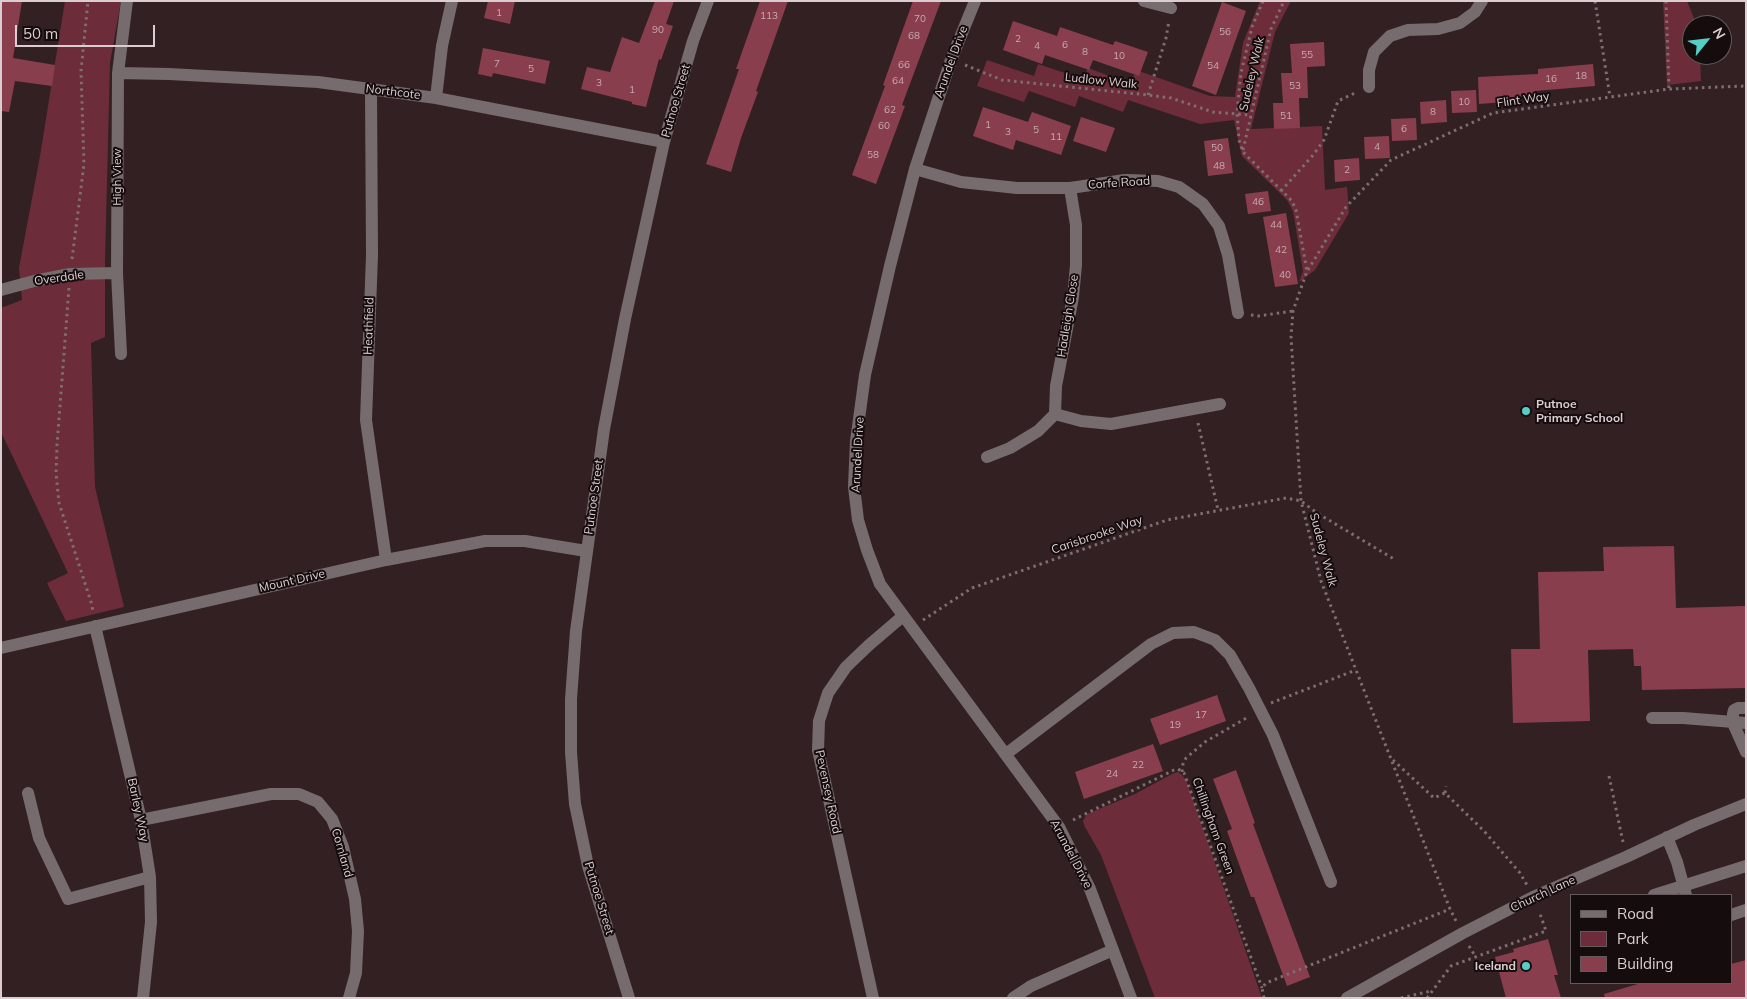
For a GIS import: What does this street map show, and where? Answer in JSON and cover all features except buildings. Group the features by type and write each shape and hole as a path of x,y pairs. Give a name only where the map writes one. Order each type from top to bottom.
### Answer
{"street":[{"name":"High View","path":"121,354 117,273 118,73 126,1"},
{"path":"436,98 442,46 452,1"},
{"name":"Putnoe Street","path":"629,998 588,866 575,804 571,752 571,699 576,631 604,429 624,319 664,142 693,41 708,1"},
{"name":"Arundel Drive","path":"975,1 951,60 915,169 864,375 856,441 854,486 858,520 866,550 880,584 1059,827 1090,889 1131,998"},
{"path":"1144,1 1171,8"},
{"path":"1369,87 1369,70 1374,52 1390,36 1408,30 1438,29 1460,23 1475,12 1482,1"},
{"name":"Northcote","path":"118,73 318,82 436,98 664,142"},
{"name":"Heathfield","path":"371,90 372,255 366,420 386,560"},
{"name":"Corfe Road","path":"915,169 961,182 1016,188 1070,188 1125,180 1158,180 1179,187 1203,204 1219,226 1228,255 1238,313"},
{"name":"Hadleigh Close","path":"1055,414 1056,386 1073,297 1076,266 1076,225 1070,188"},
{"name":"Overdale","path":"1,290 70,274 117,273"},
{"path":"987,457 1010,448 1038,431 1055,414 1081,421 1111,424 1220,404"},
{"name":"Mount Drive","path":"1,648 386,560 485,541 525,541 586,551"},
{"name":"Pevensey Road","path":"873,998 818,750 818,721 828,693 846,668 869,644 903,616"},
{"name":"Barley Way","path":"95,626 141,820 150,877 151,922 143,998"},
{"path":"1006,754 1151,644 1173,633 1194,632 1215,640 1230,655 1273,735 1331,882"},
{"path":"1746,708 1734,710 1740,723 1746,752"},
{"path":"1652,718 1683,718 1740,723"},
{"path":"28,793 39,838 68,899 150,877"},
{"name":"Cornland","path":"141,820 271,794 299,794 318,802 332,819 342,847 355,899 358,931 356,973 349,998"},
{"name":"Church Lane","path":"1347,998 1463,933 1533,897 1746,804"},
{"path":"1667,837 1685,890"},
{"path":"1660,894 1685,890 1746,866"},
{"path":"1732,915 1746,910"},
{"path":"1013,998 1031,986 1113,950"}],"path":[{"path":"88,1 80,71 84,164 70,274 56,445 56,473 60,503 92,605 95,626"},
{"name":"Sudeley Walk","path":"1263,1 1252,27 1241,73 1237,112 1239,140 1242,152 1292,201 1296,210 1307,270 1293,311 1290,336 1301,501 1321,581 1391,758 1434,798 1445,793"},
{"name":"Sudeley Walk","path":"1242,152 1271,29 1284,1"},
{"path":"1595,1 1610,97"},
{"path":"1666,1 1669,89"},
{"path":"1148,95 1166,38 1171,8"},
{"name":"Ludlow Walk","path":"951,60 1002,80 1171,98 1213,112 1237,112 1251,115"},
{"name":"Flint Way","path":"1307,270 1346,206 1391,160 1493,112 1669,89 1746,86"},
{"path":"1281,191 1324,140 1338,101 1369,87"},
{"path":"1238,313 1258,316 1293,311"},
{"path":"1195,408 1218,510"},
{"name":"Carisbrooke Way","path":"912,627 972,588 1167,520 1286,498 1301,501"},
{"path":"1301,501 1394,559"},
{"path":"1182,772 1186,758 1205,742 1260,709 1356,670"},
{"path":"1391,758 1450,909 1475,956"},
{"name":"Chillingham Green","path":"1059,827 1174,770 1182,772 1187,778 1264,998"},
{"path":"1609,776 1626,857"},
{"path":"1427,998 1451,966 1546,931 1533,897 1520,873 1484,831 1445,793 1446,786"},
{"path":"1262,988 1266,983 1450,909"},
{"path":"1401,998 1432,991"}],"green space":[{"path":"65,1 121,1 110,63 105,337 91,343 95,487 124,607 66,621 47,583 68,573 1,432 1,308 22,300 19,268 40,156"},
{"path":"1260,1 1291,1 1275,32 1251,129 1322,126 1325,190 1347,187 1349,213 1315,270 1299,282 1303,271 1293,211 1287,200 1242,156 1234,120 1200,124 1128,100 1123,112 1079,96 1075,107 1029,91 1024,102 977,86 987,60 1034,76 1038,64 1083,79 1088,68 1131,84 1136,70 1210,96 1235,97 1243,43"},
{"path":"1663,1 1687,1 1693,15 1682,15 1682,65 1700,65 1701,81 1667,85"},
{"path":"1178,772 1186,780 1262,998 1155,998 1101,855 1085,827 1083,821 1087,814 1135,794"}],"place":[{"name":"Putnoe Primary School","path":"1526,411"},
{"name":"Iceland","path":"1526,966"}]}
